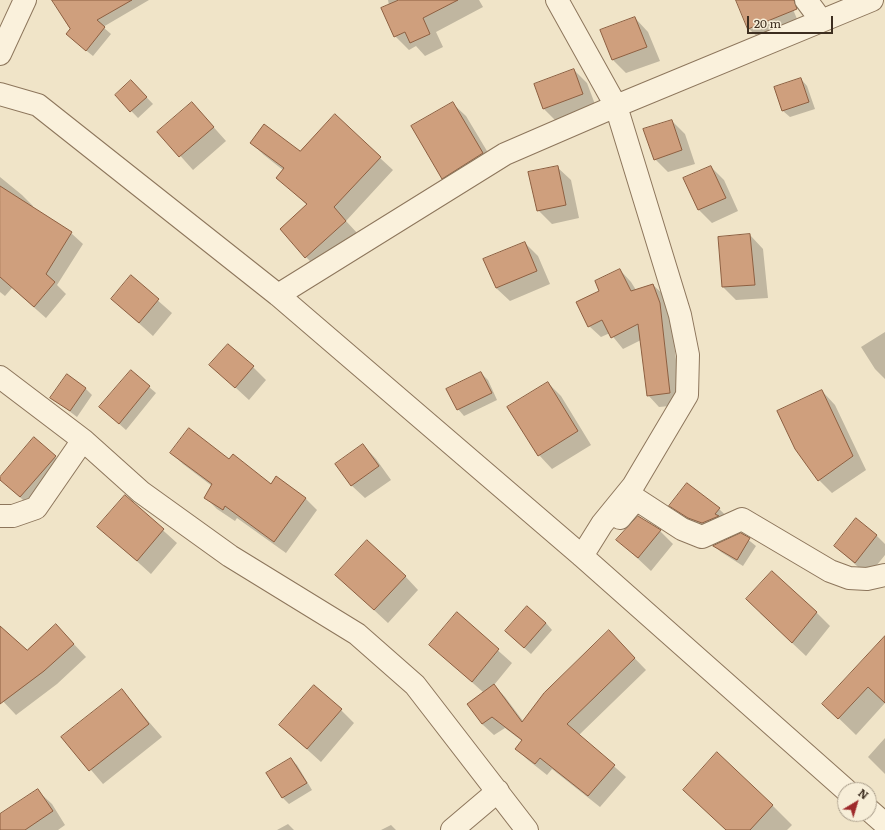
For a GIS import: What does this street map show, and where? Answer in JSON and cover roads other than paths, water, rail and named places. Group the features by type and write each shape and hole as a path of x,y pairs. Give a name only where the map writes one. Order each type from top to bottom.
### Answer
{"street":[{"path":"0,54 25,0"},
{"path":"557,0 616,106 680,315 688,355 687,395 633,486 602,524 582,556"},
{"path":"806,0 821,20"},
{"path":"278,295 506,154 616,106 872,0"},
{"path":"0,94 38,105 278,295 582,556 837,782"},
{"path":"0,378 83,440 141,492 230,556 357,634 415,685 527,830"},
{"path":"0,516 13,516 36,508 83,440"},
{"path":"602,524 618,520 636,499 682,529 702,537 742,519 830,571 849,578 867,579 885,575"},
{"path":"452,830 498,791"},
{"path":"877,817 885,824"}]}
